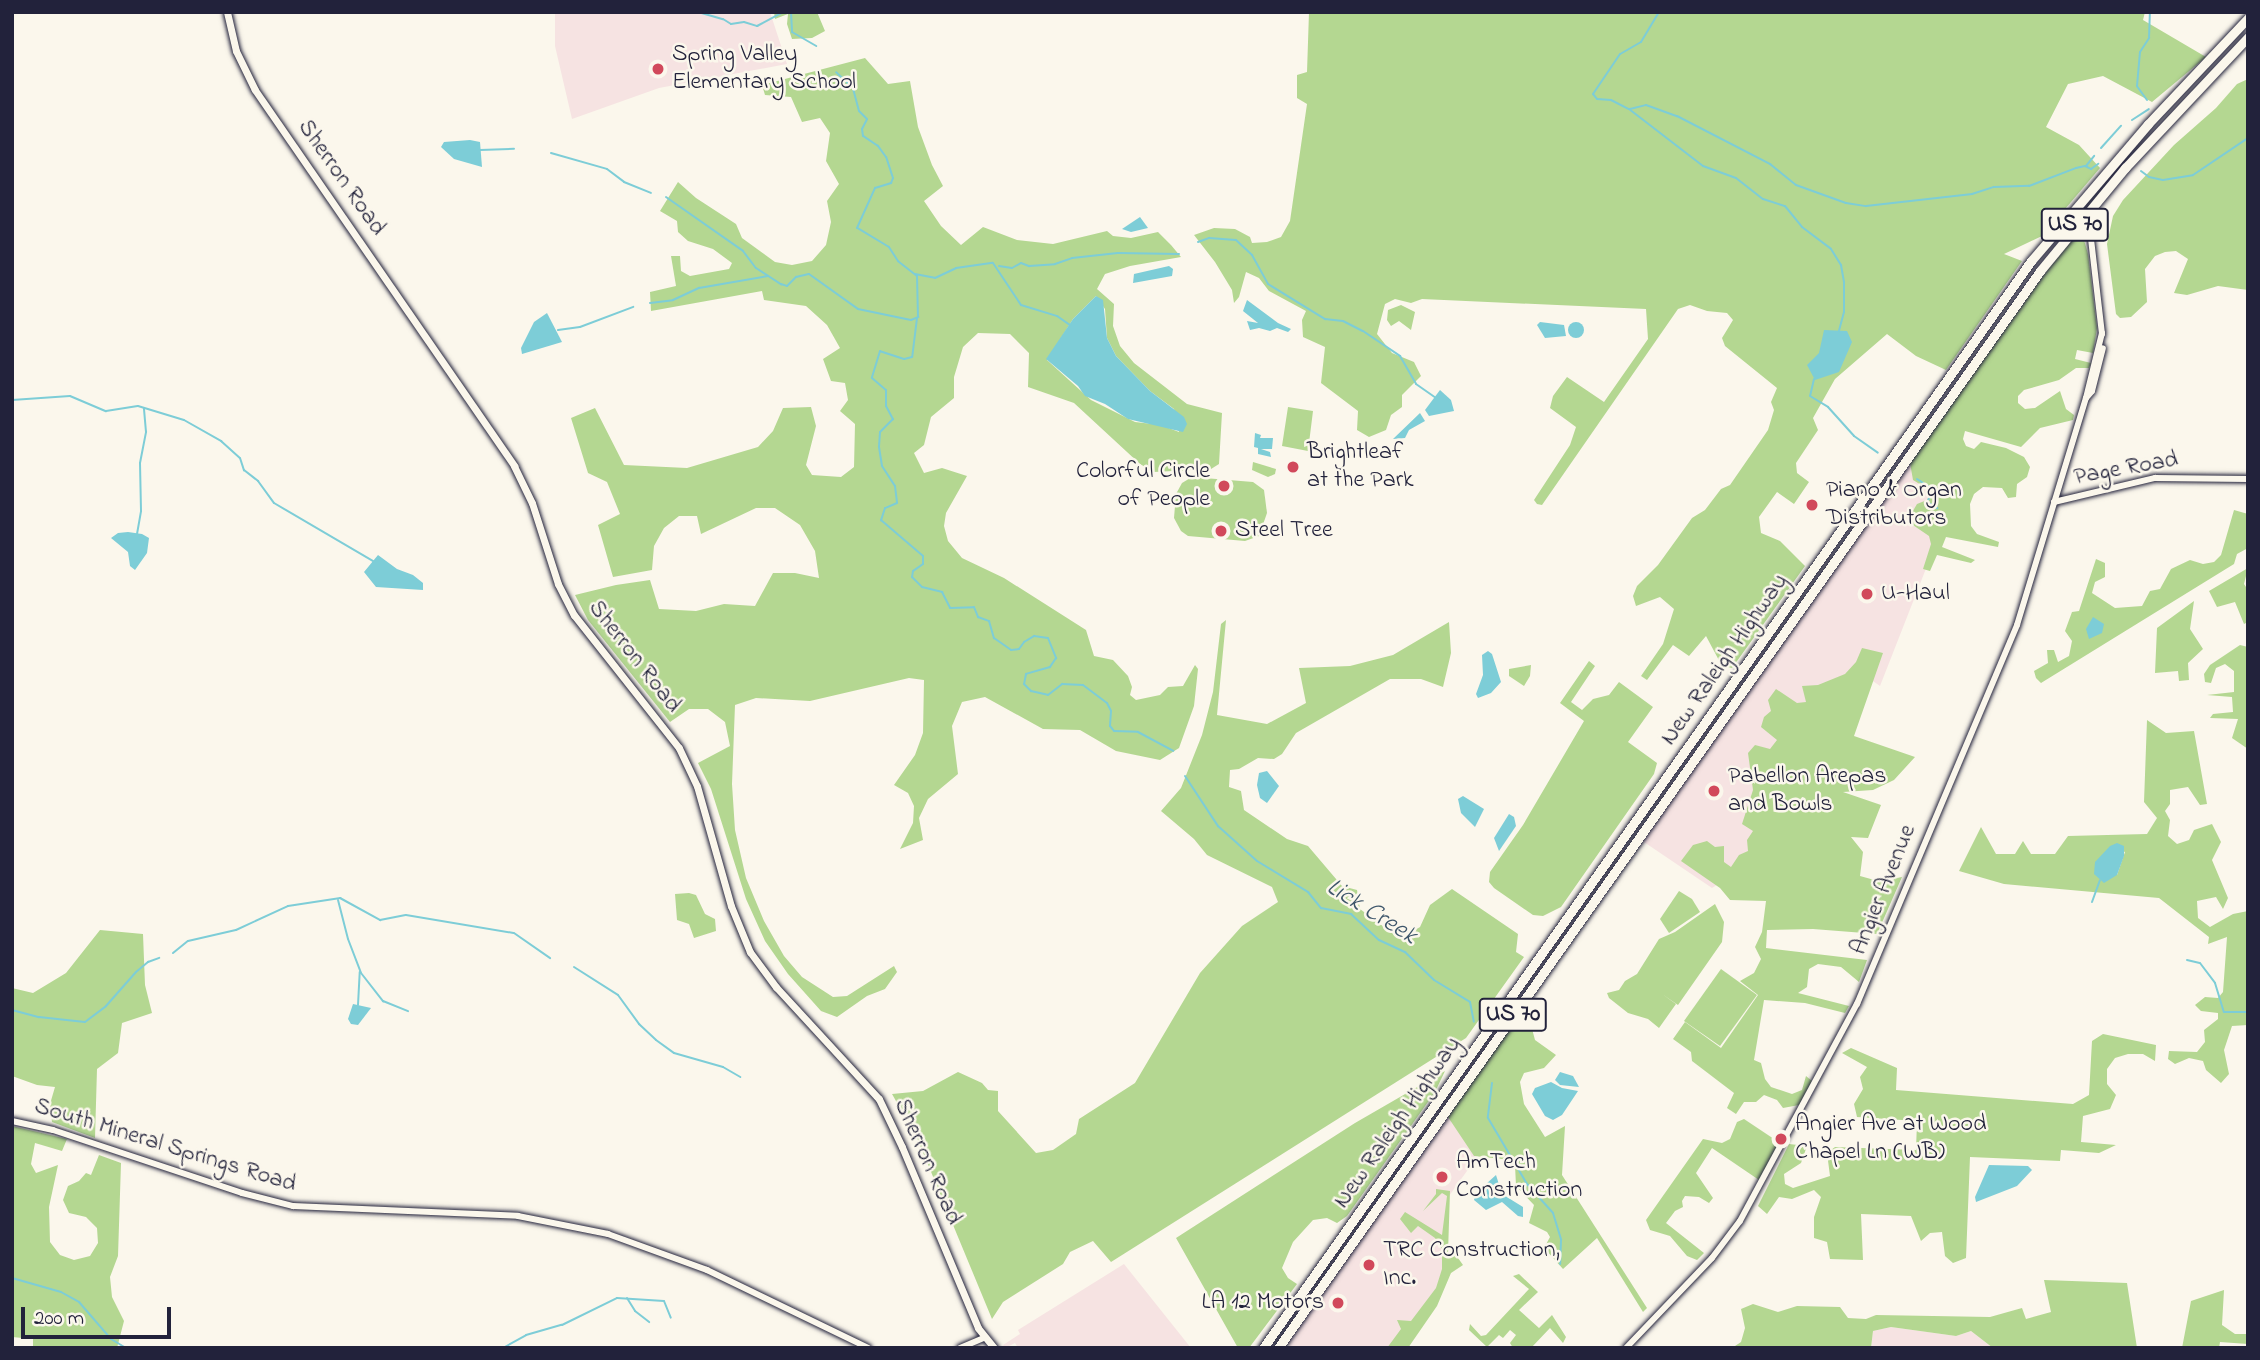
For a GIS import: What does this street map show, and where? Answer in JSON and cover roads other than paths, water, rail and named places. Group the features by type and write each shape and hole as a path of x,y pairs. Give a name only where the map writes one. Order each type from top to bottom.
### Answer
{"highway":[{"name":"New Raleigh Highway","path":"1263,1348 2031,261 2104,174 2248,18"},
{"name":"New Raleigh Highway","path":"1278,1348 2010,312 2087,211 2248,37"},
{"path":"2087,211 2084,202 2104,178 2104,174"},
{"path":"1710,735 1709,726 1726,700 1728,690"},
{"path":"1678,780 1678,773 1702,737 1701,729"},
{"path":"1311,1280 1321,1287"}],"main road":[{"name":"Sherron Road","path":"227,12 236,51 255,90 514,466 532,503 558,584 574,615 674,741 697,786 731,906 750,952 776,987 879,1099 983,1338 983,1348"},
{"name":"Sherron Road","path":"983,1338 994,1348"}],"street":[{"name":"Angier Avenue","path":"1626,1348 1731,1235 1759,1191 1841,1037 2005,658 2087,398 2091,396 2100,366 2104,338 2087,211"},
{"name":"Page Road","path":"2054,502 2155,478 2248,479"},
{"name":"South Mineral Springs Road","path":"12,1121 53,1130 223,1188 283,1204 318,1209 518,1216 608,1234 699,1266 868,1348"},
{"path":"960,1348 983,1338"}],"water":[{"path":"444,142 480,142 482,167 454,159 441,147"},
{"path":"1140,217 1148,228 1131,232 1122,229"},
{"path":"1169,266 1173,269 1172,276 1133,283 1134,274"},
{"path":"1096,296 1103,300 1107,338 1116,356 1150,391 1184,417 1187,424 1183,432 1128,419 1105,404 1085,396 1078,386 1046,359 1073,319"},
{"path":"1247,300 1278,323 1291,329 1288,332 1277,328 1270,331 1259,328 1250,330 1247,321 1258,323 1243,311"},
{"path":"547,313 562,342 522,354 521,348 534,322"},
{"path":"1540,322 1564,325 1566,336 1545,338 1537,325"},
{"path":"1576,322 1582,324 1582,336 1576,338 1570,336 1568,330 1570,324"},
{"path":"1824,330 1847,331 1852,342 1839,372 1815,380 1807,365 1819,353"},
{"path":"1440,390 1451,400 1454,411 1429,416 1425,410"},
{"path":"1420,413 1425,421 1409,430 1405,438 1393,439"},
{"path":"1255,433 1261,435 1260,438 1273,438 1272,449 1261,449 1270,452 1271,457 1258,454 1258,448 1254,447"},
{"path":"128,532 149,538 147,553 135,570 130,566 128,552 111,538 118,533"},
{"path":"378,555 397,569 413,575 423,583 423,590 376,587 364,572"},
{"path":"2093,617 2104,624 2102,633 2089,639 2086,629"},
{"path":"1488,651 1492,654 1501,682 1491,693 1478,698 1476,694 1483,675 1482,655"},
{"path":"1267,771 1279,786 1267,803 1260,798 1257,785 1259,773"},
{"path":"1463,796 1484,809 1475,827 1461,813 1458,799"},
{"path":"1509,814 1514,817 1516,826 1499,851 1494,838"},
{"path":"2117,843 2124,846 2124,856 2117,875 2104,883 2094,874 2095,862 2110,846"},
{"path":"353,1004 371,1008 358,1025 351,1024 348,1019"},
{"path":"1560,1072 1573,1076 1579,1087 1560,1085 1555,1080"},
{"path":"1551,1082 1562,1088 1578,1091 1562,1115 1553,1120 1545,1116 1532,1094 1535,1088"},
{"path":"1989,1165 2028,1166 2032,1170 2017,1186 1976,1202 1975,1197"},
{"path":"1496,1175 1502,1194 1523,1207 1523,1217 1502,1202 1486,1210 1474,1200 1476,1193"}],"waterway":[{"path":"698,12 731,24 744,22 757,26 783,12"},
{"name":"Lick Creek","path":"791,12 792,32 816,46"},
{"path":"1659,12 1641,42 1620,54 1593,94 1597,99 1611,100 1629,109 1703,166 1736,178 1763,199 1785,206 1802,227 1831,249 1841,265 1844,282 1844,312 1839,331"},
{"path":"1742,12 1771,12"},
{"path":"2147,100 2137,86 2140,52 2149,38 2150,12"},
{"name":"Lick Creek","path":"666,197 743,251 756,268 781,284 787,286 796,277 809,274 858,309 911,320 918,317 917,276 898,261 889,247 857,228 875,188 891,183 893,178 886,157 878,146 863,136 862,129 867,119 859,111 853,88 836,72"},
{"path":"1630,109 1646,105 1677,116 1770,164 1796,185 1846,203 1866,206 1972,194 1994,187 2029,186 2076,168 2085,166 2091,169 2098,164"},
{"path":"2132,120 2149,109"},
{"path":"2101,148 2121,126"},
{"path":"2141,171 2149,177 2163,180 2193,175 2248,138"},
{"path":"480,150 514,149"},
{"path":"551,153 607,169 624,182 651,193"},
{"path":"2086,166 2094,156"},
{"path":"1198,242 1209,238 1236,240 1252,255 1268,284 1325,319 1343,321 1363,331 1400,356 1416,384 1436,398"},
{"path":"999,266 1012,268 1021,263 1029,266 1055,264 1072,258 1118,253 1179,254"},
{"path":"915,274 935,278 956,268 993,263 1021,305 1057,316 1070,325"},
{"path":"650,303 673,300 699,288 768,276"},
{"path":"558,330 580,327 633,307"},
{"name":"Lick Creek","path":"917,318 912,357 904,359 880,351 872,378 886,390 886,406 893,419 880,432 879,447 882,466 895,486 897,503 885,508 881,520 923,556 923,564 913,571 912,577 922,587 942,592 950,608 974,607 978,617 989,621 994,638 1011,650 1019,649 1034,636 1048,638 1056,658 1050,667 1026,674 1024,684 1031,691 1048,695 1062,684 1083,685 1107,703 1111,711 1110,726 1114,731 1138,732 1173,751"},
{"path":"1814,379 1810,396 1828,407 1854,436 1878,453"},
{"path":"12,400 70,396 106,411 138,406 184,420 221,441 240,458 244,470 258,481 274,503 373,561"},
{"path":"137,534 141,511 140,463 146,432 144,408"},
{"path":"1917,479 1934,490 1927,502 1937,508"},
{"name":"Lick Creek","path":"1185,776 1218,826 1257,861 1308,892 1321,908 1351,914 1379,940 1405,952 1434,980 1470,1002 1474,1022"},
{"path":"2092,902 2100,880"},
{"path":"173,953 188,941 236,930 288,906 340,898 380,920 406,915 514,933 550,958"},
{"path":"338,900 348,939 361,973 383,1001 408,1011"},
{"path":"12,1010 39,1017 85,1022 106,1006 136,972 148,962 159,958"},
{"path":"2187,960 2200,963 2215,983 2224,1012 2248,1012"},
{"path":"574,967 618,995 639,1024 674,1053 723,1067 740,1077"},
{"path":"358,1005 360,972"},
{"name":"Lick Creek","path":"1492,1083 1488,1118 1527,1184 1553,1213 1561,1240 1560,1264"},
{"path":"12,1278 61,1292 79,1302 111,1339 126,1348"},
{"path":"503,1348 526,1335 562,1325 617,1298 664,1301 671,1318"},
{"path":"627,1298 635,1311 649,1322"}],"place":[{"name":"Spring Valley Elementary School","path":"658,69"},
{"name":"Brightleaf at the Park","path":"1293,467"},
{"name":"Colorful Circle of People","path":"1224,486"},
{"name":"Piano & Organ Distributors","path":"1812,505"},
{"name":"Steel Tree","path":"1221,531"},
{"name":"U-Haul","path":"1867,594"},
{"name":"Pabellon Arepas and Bowls","path":"1714,791"},
{"name":"Angier Ave at Wood Chapel Ln (WB)","path":"1781,1139"},
{"name":"AmTech Construction","path":"1442,1177"},
{"name":"TRC Construction, Inc.","path":"1369,1265"},
{"name":"LA 12 Motors","path":"1338,1303"}]}
